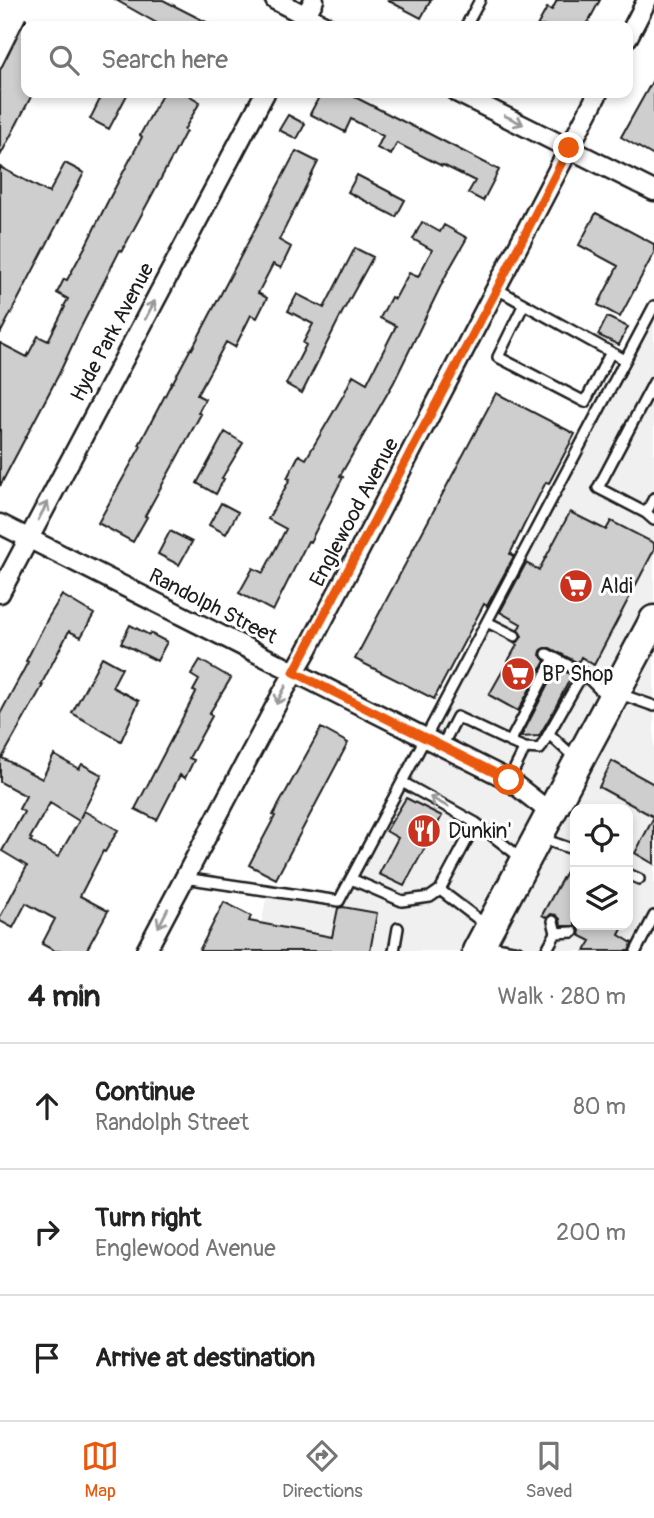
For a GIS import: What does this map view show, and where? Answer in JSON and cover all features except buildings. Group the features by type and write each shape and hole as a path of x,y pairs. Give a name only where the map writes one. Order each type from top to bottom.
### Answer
{"main road":[{"path":"482,941 654,620"}],"street":[{"path":"275,0 307,14"},
{"path":"633,27 647,0"},
{"name":"Hyde Park Avenue","path":"0,593 262,98"},
{"path":"468,98 654,191"},
{"name":"Englewood Avenue","path":"146,951 314,637 595,98"},
{"name":"Randolph Street","path":"0,524 509,780 538,837"}],"lane":[{"path":"469,21 480,0"},
{"path":"497,289 625,360"},
{"path":"524,304 498,357 585,402 611,352"},
{"path":"184,877 339,901 625,360 650,322 654,306"},
{"path":"654,382 598,488 650,516 654,498"},
{"path":"487,622 515,636"},
{"path":"510,742 539,691 550,656 583,673 613,696 654,706"},
{"path":"442,746 457,717 525,748 540,749 565,697 583,673"},
{"path":"549,734 579,761"},
{"path":"509,780 525,748"},
{"path":"402,782 476,822 538,837 570,848"},
{"path":"351,879 402,901 430,897 440,890 476,822"},
{"path":"633,876 639,879"},
{"path":"440,890 482,941 518,951"},
{"path":"636,951 654,916"},
{"path":"546,951 556,933 552,921"},
{"path":"394,951 398,928"},
{"path":"556,933 573,932"}],"shaded area":[{"path":"654,313 654,612 554,798 429,736"},
{"path":"654,624 654,929 643,951 480,951"},
{"path":"417,737 551,805 472,951 256,951 269,884 335,894"}],"place":[{"name":"Aldi","path":"576,586"},
{"name":"BP Shop","path":"518,674"},
{"name":"Dunkin'","path":"424,831"}],"route":[{"path":"509,780 294,672 569,148"}]}
